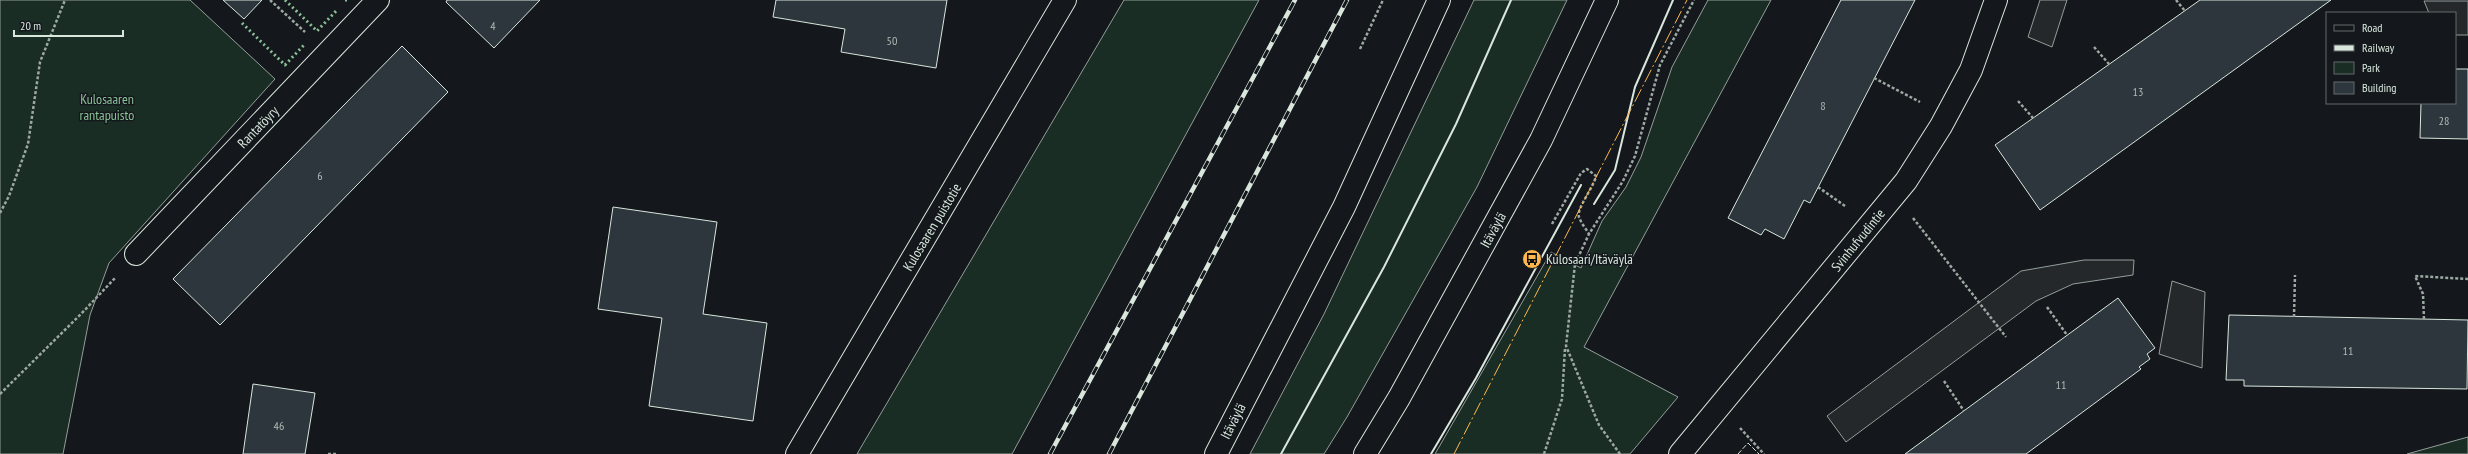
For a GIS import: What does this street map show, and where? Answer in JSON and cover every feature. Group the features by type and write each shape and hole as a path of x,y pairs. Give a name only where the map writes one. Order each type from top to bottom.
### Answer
{"main road":[{"name":"Rantatöyry","path":"136,254 378,0"},
{"name":"Kulosaaren puistotie","path":"797,454 1065,0"},
{"name":"Itäväylä","path":"1216,454 1344,207 1439,0"},
{"name":"Itäväylä","path":"1365,454 1444,318 1542,140 1607,0"},
{"name":"Svinhufvudintie","path":"1680,454 1906,181 1941,126 1971,70 1996,0"}],"path":[{"path":"0,213 9,196 28,144 40,62 65,0"},
{"path":"270,0 311,38"},
{"path":"1360,49 1383,0"},
{"path":"1544,454 1562,399 1575,264 1589,234 1623,181 1635,156 1660,64 1694,0"},
{"path":"2176,0 2185,11"},
{"path":"2094,47 2109,64"},
{"path":"1874,78 1920,103"},
{"path":"2018,101 2033,118"},
{"path":"1552,224 1581,173 1587,169 1596,176 1594,185 1579,210 1579,217 1589,234"},
{"path":"1818,187 1845,206"},
{"path":"1912,216 2006,337"},
{"path":"0,394 82,314 136,254"},
{"path":"2294,316 2296,275"},
{"path":"2424,319 2423,294 2415,276 2468,279"},
{"path":"2047,307 2067,335"},
{"path":"1566,346 1599,425 1620,454"},
{"path":"1944,381 1964,410"},
{"path":"1738,426 1764,454"},
{"path":"328,454 338,454"}],"green space":[{"name":"Kulosaaren rantapuisto","path":"0,0 190,0 275,79 109,263 90,315 63,454 0,454"},
{"path":"1124,0 1259,0 1012,454 857,454"},
{"path":"1474,0 1567,0 1477,187 1347,417 1324,454 1250,454 1324,314"},
{"path":"1708,0 1771,0 1584,347 1678,397 1630,454 1435,454 1551,252 1581,268 1602,221 1626,187 1641,157 1672,67"},
{"path":"2468,437 2468,454 2407,454"}],"shaded area":[{"path":"2040,0 2067,0 2052,47 2028,37"},
{"path":"2424,1 2468,1 2468,35 2456,35 2456,12 2429,12"},
{"path":"2084,260 2134,260 2133,275 2073,284 2036,301 1846,442 1827,416 2021,271"},
{"path":"2172,281 2205,292 2202,368 2159,354"}],"building":[{"path":"223,0 262,0 244,19"},
{"path":"447,0 540,0 494,48 446,2"},
{"path":"776,0 947,0 936,68 841,52 845,29 773,17"},
{"path":"1841,0 1915,0 1810,203 1804,200 1784,239 1765,229 1761,235 1728,218"},
{"path":"2200,0 2331,0 2040,210 1995,145"},
{"path":"402,46 448,92 220,325 173,279"},
{"path":"2456,69 2468,69 2468,139 2420,138 2421,104 2456,104"},
{"path":"613,207 717,222 703,314 767,323 753,421 649,406 662,318 598,309"},
{"path":"2118,298 2155,348 2147,354 2150,359 2139,367 2141,369 2026,454 1905,454"},
{"path":"2229,315 2468,320 2467,389 2244,386 2244,380 2226,380"},
{"path":"253,384 315,393 305,454 243,454"}],"railway":[{"path":"1050,454 1295,0"},
{"path":"1109,454 1347,0"}],"hedge":[{"path":"285,0 317,31 338,9"},
{"path":"242,23 285,65 304,45"}],"fence":[{"path":"1738,454 1748,443 1759,454"}],"wall":[{"path":"1281,454 1384,267 1456,124 1511,0"},
{"path":"1594,204 1615,170 1635,87 1673,0"},
{"path":"1431,454 1476,378 1581,185"}],"power":[{"path":"1454,454 1687,0"}],"place":[{"name":"Kulosaari/Itäväylä","path":"1532,259"}]}
